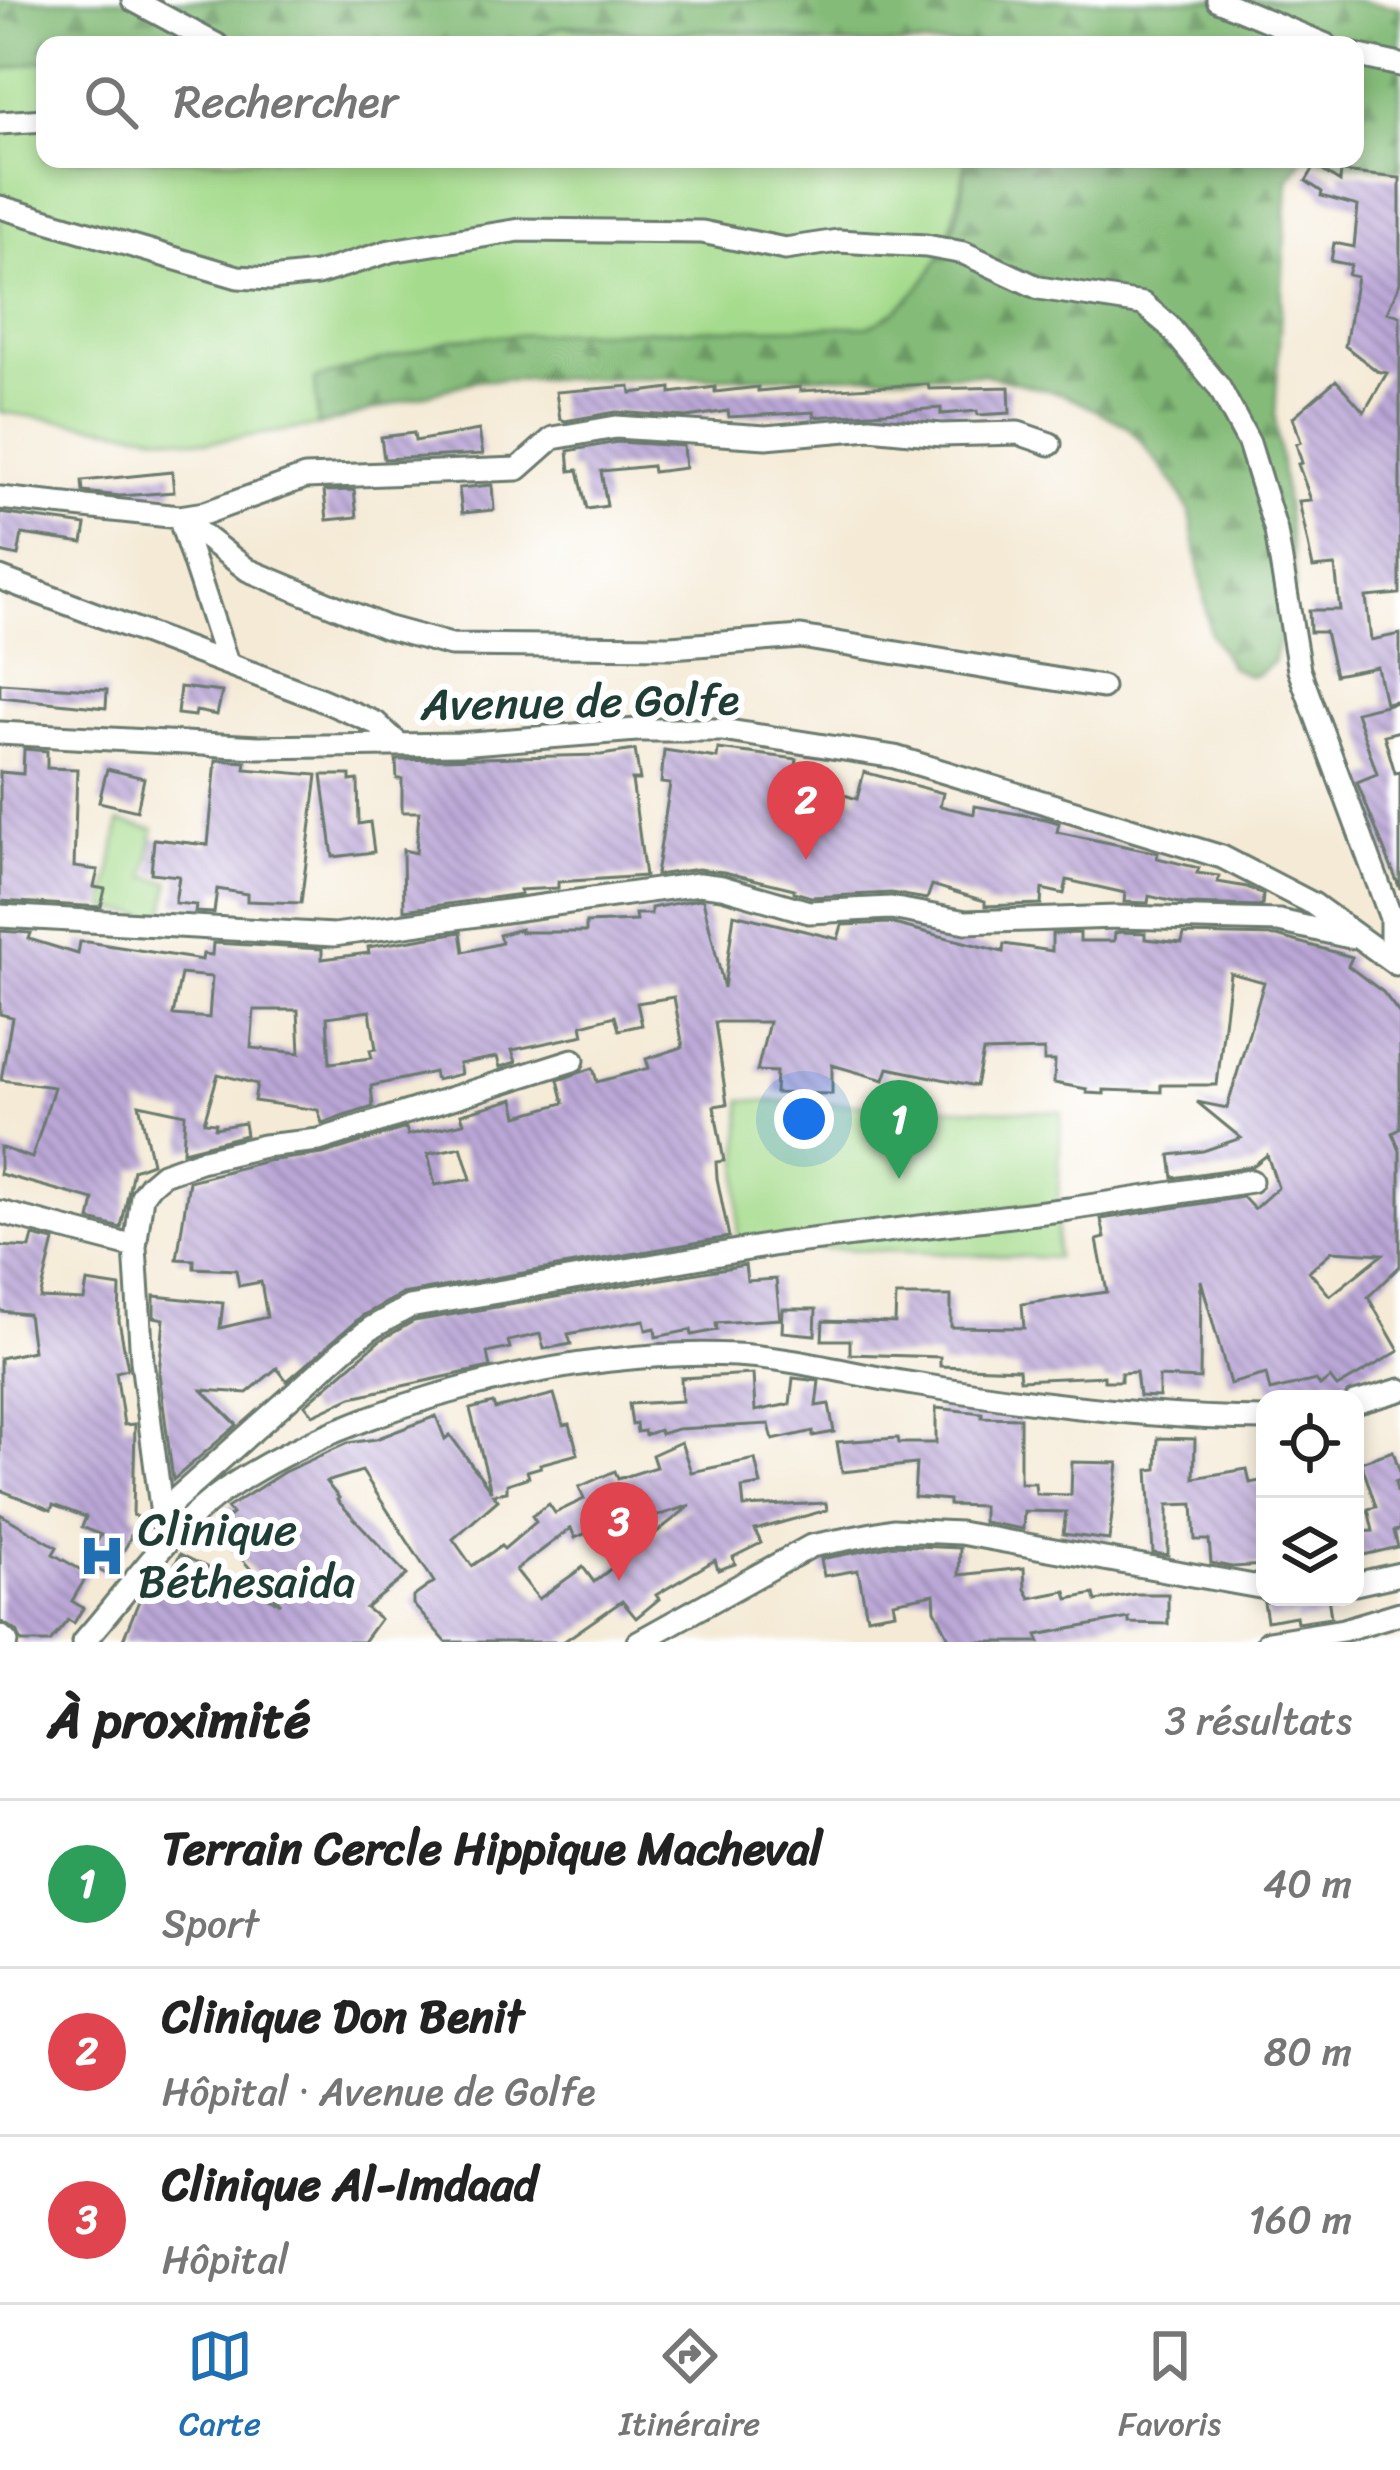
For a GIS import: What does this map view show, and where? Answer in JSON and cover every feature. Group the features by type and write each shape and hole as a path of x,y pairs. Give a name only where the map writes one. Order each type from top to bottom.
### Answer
{"street":[{"path":"133,0 200,36"},
{"path":"1219,0 1305,36"},
{"path":"1364,57 1400,65"},
{"path":"0,123 36,121"},
{"path":"0,207 238,278 317,274 390,251 520,230 702,232 785,249 838,242 926,246 964,253 1039,288 1143,304 1168,325 1219,386 1250,443 1276,531 1299,670 1391,918 1396,964"},
{"path":"0,498 179,517 205,513 304,477 518,469 553,438 616,427 766,437 870,428 1018,433 1050,444"},
{"path":"179,517 227,663"},
{"path":"179,517 248,570 385,627 451,645 671,646 801,637 1102,687"},
{"path":"0,578 376,723 400,745"},
{"name":"Avenue de Golfe","path":"0,734 258,747 722,730 895,757 1222,856 1312,904 1396,964"},
{"path":"0,916 334,935 699,884 722,886 809,912 891,908 966,922 1117,917 1279,921 1357,939"},
{"path":"160,1547 164,1516 142,1361 135,1247 142,1196 163,1174 176,1168 264,1146 319,1140 573,1060"},
{"path":"164,1516 175,1500 348,1346 409,1307 778,1244 1069,1209 1251,1181"},
{"path":"0,1212 135,1247"},
{"path":"83,1642 160,1547 222,1492 293,1449 429,1400 585,1361 739,1355 915,1384 1164,1416 1256,1418"},
{"path":"1364,1400 1400,1390"},
{"path":"638,1642 811,1546 893,1530 961,1534 1256,1586"},
{"path":"1364,1582 1400,1574"},
{"path":"1268,1642 1342,1630 1400,1613"},
{"path":"0,1636 7,1642"}],"green space":[{"path":"0,0 1350,0 1400,7 1400,170 1364,166 1364,36 781,36 704,30 657,35 573,25 541,36 36,36 36,62 0,70"},
{"path":"563,27 662,35 700,30 772,36 539,36"},
{"path":"36,62 36,168 964,168 955,214 938,260 910,299 869,326 563,332 316,379 318,426 208,442 0,412 0,71"},
{"path":"964,168 1297,168 1288,180 1275,417 1296,585 1273,662 1258,674 1249,676 1231,667 1210,633 1190,512 1176,486 1125,425 1063,394 983,374 478,380 318,426 315,379 454,339 868,326 908,299 940,257 960,207"},
{"path":"119,822 154,829 146,877 170,882 164,918 105,908"},
{"path":"742,1100 1061,1112 1056,1258 737,1245"}],"building":[{"path":"1314,168 1340,182 1341,172 1400,178 1400,283 1387,312 1400,316 1400,594 1366,597 1371,640 1400,634 1400,700 1385,703 1377,667 1335,675 1325,632 1310,632 1309,610 1340,610 1335,566 1313,568 1299,501 1311,500 1298,464 1302,463 1296,444 1301,442 1293,417 1336,380 1364,412 1387,373 1377,371 1345,346 1357,277 1348,275 1351,265 1331,261 1334,243 1354,247 1358,206 1321,196 1306,181"},
{"path":"928,384 929,389 1009,387 1010,413 941,414 941,408 814,417 814,412 729,417 728,411 687,417 616,412 565,421 560,419 556,392 630,386 631,393 671,388 671,393 715,387 715,392 758,387 758,391 800,387 800,391"},
{"path":"479,430 483,454 384,459 381,437 414,433 415,441"},
{"path":"617,442 683,446 685,468 601,471 607,506 587,509 578,470 570,471 568,451"},
{"path":"172,472 174,492 120,496 83,492 82,481"},
{"path":"492,485 494,510 462,513 459,488"},
{"path":"354,490 357,517 327,520 324,491"},
{"path":"0,513 86,525 83,543 22,534 18,556 0,552"},
{"path":"0,683 107,690 106,708 0,697"},
{"path":"180,687 222,692 217,715 177,714"},
{"path":"1397,702 1400,731 1384,735 1395,773 1400,772 1400,889 1357,782 1377,774 1356,712"},
{"path":"24,749 47,751 47,768 77,769 74,867 98,870 94,887 105,889 101,907 0,901 0,772 23,774"},
{"path":"718,749 797,759 791,799 830,807 835,792 857,799 864,772 943,793 940,806 974,814 975,806 1046,819 1059,823 1057,832 1158,853 1157,858 1199,868 1197,873 1219,876 1218,882 1263,895 1262,906 1183,904 1149,896 1148,903 1124,902 1125,893 1067,880 1064,894 1042,889 1041,904 985,906 985,901 932,885 927,899 891,893 811,897 724,872 698,869 656,875 670,784 661,783 664,750 717,758"},
{"path":"635,750 640,780 632,780 645,876 558,882 558,888 404,910 403,850 416,853 419,812 402,812 402,779 397,779 396,760"},
{"path":"216,760 246,762 245,769 317,775 301,903 247,901 247,894 217,889 214,913 195,912 196,905 175,903 179,876 151,873 154,839 208,845"},
{"path":"107,769 144,778 137,811 99,802"},
{"path":"322,775 350,775 350,781 358,780 359,824 370,822 374,852 333,857"},
{"path":"703,900 724,988 734,914 838,939 842,925 890,923 1003,952 1004,944 1052,951 1052,934 1080,933 1080,941 1114,941 1115,933 1121,932 1182,943 1184,934 1277,936 1352,957 1348,966 1383,992 1400,1014 1400,1129 1393,1133 1400,1151 1400,1266 1368,1297 1399,1351 1337,1387 1330,1378 1320,1386 1316,1380 1270,1390 1266,1374 1230,1384 1201,1280 1200,1379 1159,1377 1159,1397 1139,1396 1136,1372 1121,1373 1121,1381 1104,1381 1104,1376 1020,1380 1019,1369 940,1366 940,1357 850,1354 850,1340 822,1340 823,1321 895,1323 896,1296 951,1296 951,1327 1024,1328 1022,1304 1107,1292 1097,1240 1105,1238 1101,1219 1243,1197 1254,1209 1278,1187 1267,1155 1253,1166 1173,1178 1170,1155 1203,1151 1241,1138 1197,1102 1227,1108 1264,982 1230,973 1217,1085 1161,1085 1161,1092 1087,1093 1087,1089 1054,1083 1055,1061 1044,1061 1044,1050 983,1052 976,1086 888,1068 884,1080 832,1065 832,1094 775,1093 776,1072 757,1071 769,1022 715,1022 727,1104 714,1106 724,1161 716,1162 717,1178 729,1237 402,1294 362,1316 287,1381 277,1368 247,1393 202,1390 237,1425 173,1480 159,1373 164,1319 154,1317 154,1296 223,1303 220,1328 267,1317 261,1282 239,1286 236,1270 194,1268 194,1260 177,1259 189,1181 267,1161 323,1154 406,1128 408,1135 464,1123 461,1114 514,1099 518,1116 564,1103 558,1080 593,1068 597,1082 649,1068 646,1059 683,1047 674,997 637,1003 642,1025 619,1030 615,1016 582,1025 584,1035 512,1050 516,1062 500,1067 497,1057 459,1064 461,1074 436,1080 434,1072 371,1086 373,1107 322,1123 318,1110 254,1101 257,1084 218,1074 204,1122 216,1123 215,1128 244,1123 246,1135 183,1151 185,1114 139,1104 152,1163 133,1170 121,1228 90,1220 94,1200 0,1174 0,1147 32,1158 54,1087 1,1080 12,1017 0,1014 0,931 31,933 29,939 78,954 80,942 88,942 202,960 203,954 212,955 213,943 322,949 322,959 461,932 464,952 502,943 499,935 521,929 586,932 586,923 636,921 635,914 651,914 651,908","holes":["181,974 212,977 209,1018 173,1015","254,1010 298,1010 300,1053 251,1048","370,1011 376,1049 370,1050 372,1058 330,1063 327,1017","461,1147 471,1179 435,1185 428,1154","1332,1251 1383,1254 1330,1296 1309,1271"]},
{"path":"33,1236 54,1241 40,1298 84,1300 87,1282 120,1287 119,1321 128,1369 116,1372 124,1425 135,1424 133,1515 138,1517 108,1575 85,1562 101,1535 82,1527 86,1517 53,1505 51,1510 0,1490 0,1358 33,1351 28,1314 0,1311 0,1246 30,1248"},
{"path":"745,1265 747,1281 776,1279 780,1319 716,1323 717,1330 656,1337 655,1328 646,1330 644,1320 568,1334 571,1344 544,1349 540,1334 508,1341 510,1348 487,1353 490,1367 352,1397 313,1415 305,1405 379,1341 414,1321"},
{"path":"783,1309 816,1309 815,1335 782,1332"},
{"path":"753,1374 755,1411 790,1404 793,1378 819,1381 816,1406 829,1404 834,1432 813,1436 813,1431 773,1440 769,1424 661,1434 659,1430 645,1435 632,1425 629,1404 682,1401 681,1378"},
{"path":"554,1394 563,1425 570,1424 578,1454 540,1464 527,1471 529,1477 507,1484 507,1492 493,1494 498,1500 453,1539 472,1566 501,1546 504,1549 549,1504 555,1513 584,1499 579,1487 615,1471 618,1479 656,1467 652,1455 681,1442 691,1472 755,1459 761,1485 742,1488 744,1507 826,1503 827,1510 755,1530 761,1543 733,1557 735,1564 718,1570 715,1560 656,1595 659,1599 636,1618 622,1601 563,1642 446,1642 413,1604 413,1597 434,1582 362,1471 326,1482 407,1575 366,1608 380,1619 363,1642 122,1642 141,1596 157,1580 164,1588 180,1554 281,1604 215,1528 232,1514 227,1508 284,1472 348,1443 376,1439 436,1416 445,1439 450,1435 491,1491 470,1409 493,1403 495,1409","holes":["691,1505 594,1582 583,1567 539,1599 516,1570 571,1528 575,1538 602,1526 604,1533"]},
{"path":"936,1408 1020,1418 1020,1483 1035,1483 1036,1494 1071,1495 1072,1462 1118,1463 1109,1540 1063,1534 1066,1512 1024,1511 1023,1529 983,1522 983,1506 914,1497 916,1464 842,1472 837,1442 898,1438 899,1443 936,1443"},
{"path":"1158,1438 1195,1439 1194,1478 1247,1469 1250,1483 1256,1482 1256,1566 1211,1563 1209,1540 1195,1540 1193,1504 1168,1505 1168,1555 1153,1553 1148,1470 1157,1469"},
{"path":"1393,1451 1400,1472 1395,1482 1400,1530 1394,1531 1398,1547 1364,1555 1364,1532 1373,1531 1368,1509 1376,1507 1364,1461"},
{"path":"0,1514 57,1547 53,1554 88,1574 72,1601 83,1608 74,1623 68,1620 50,1642 22,1642 17,1631 0,1621"},
{"path":"894,1545 960,1548 959,1575 1024,1568 1030,1598 1066,1591 1068,1599 1094,1594 1096,1601 1168,1594 1168,1624 1129,1623 1129,1618 1037,1635 1040,1642 951,1642 935,1610 934,1594 893,1602 895,1612 867,1617 858,1570 824,1576 821,1559"},
{"path":"1264,1606 1329,1606 1331,1617 1267,1621"}],"place":[{"name":"Clinique Don Benit","path":"806,860"},
{"name":"Terrain Cercle Hippique Macheval","path":"899,1179"},
{"name":"Clinique Béthesaida","path":"102,1556"},
{"name":"Clinique Al-Imdaad","path":"619,1581"}]}
